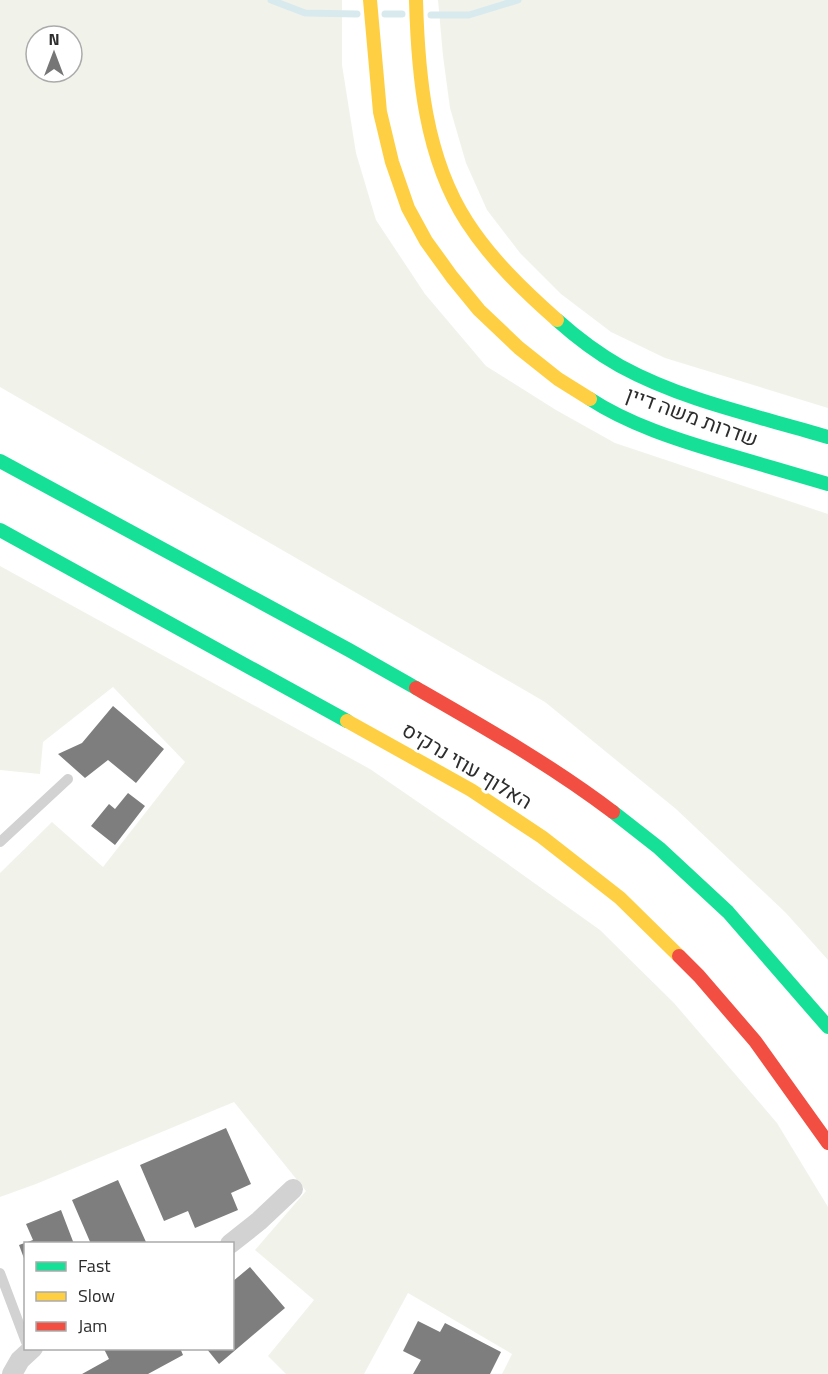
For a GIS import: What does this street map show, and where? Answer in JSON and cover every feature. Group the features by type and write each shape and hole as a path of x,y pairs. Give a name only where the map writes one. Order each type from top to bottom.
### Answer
{"main road":[{"name":"שדרות משה דיין","path":"370,0 380,112 392,162 408,208 426,241 479,310 519,348 558,379 598,405 683,441 828,484"},
{"name":"שדרות משה דיין","path":"416,0 425,104 435,149 450,190 464,217 513,280 549,314 621,366 698,398 828,437"},
{"name":"האלוף עוזי נרקיס","path":"0,461 349,650 506,739 580,787 659,848 728,912 828,1027"},
{"name":"האלוף עוזי נרקיס","path":"0,530 471,790 542,837 620,898 699,976 755,1041 828,1143"}],"street":[{"path":"233,1242 293,1189"},
{"path":"12,1374 28,1350"}],"lane":[{"path":"0,842 68,779"},
{"path":"0,1273 24,1335"}],"shaded area":[{"path":"0,0 342,0 342,65 356,153 376,220 425,294 486,366 556,410 615,443 828,514 828,960 786,913 676,809 545,702 0,387"},
{"path":"438,0 828,0 828,408 665,358 611,332 561,294 520,253 487,210 466,163 450,108"},
{"path":"0,566 370,769 600,930 674,1003 777,1123 828,1207 828,1374 502,1374 512,1354 408,1293 364,1374 286,1374 268,1356 314,1300 255,1250 306,1191 234,1102 0,1197 0,873 52,822 103,867 185,762 113,687 43,742 40,774 0,770"}],"building":[{"path":"113,706 164,749 136,783 108,760 85,778 58,754 82,743"},
{"path":"128,793 145,806 115,845 91,826 109,804 115,809"},
{"path":"226,1128 251,1184 231,1193 238,1210 195,1228 188,1211 164,1221 140,1165"},
{"path":"118,1180 146,1242 90,1242 72,1200"},
{"path":"61,1210 73,1242 27,1242 33,1240 26,1224"},
{"path":"24,1243 24,1258 19,1245"},
{"path":"250,1267 285,1308 219,1364 208,1350 234,1350 234,1280"},
{"path":"418,1321 440,1332 445,1323 501,1352 490,1374 413,1374 421,1360 403,1351"},
{"path":"104,1350 181,1350 183,1355 148,1374 82,1374 109,1359"}],"waterway":[{"path":"271,0 305,13 357,14"},
{"path":"431,15 469,15 518,0"},
{"path":"385,14 402,14"}],"traffic: fast":[{"path":"557,320 603,356 644,378 722,407 828,437"},
{"path":"590,399 637,424 671,437 828,484"},
{"path":"0,461 416,688"},
{"path":"0,530 347,721"},
{"path":"613,812 659,848 728,912 828,1027"}],"traffic: slow":[{"path":"370,0 380,112 392,162 408,208 426,241 479,310 519,348 558,379 590,399"},
{"path":"416,0 419,57 426,115 433,143 453,197 476,236 497,261 557,320"},
{"path":"347,721 471,790 542,837 620,898 679,956"}],"traffic: jam":[{"path":"416,688 541,762 613,812"},
{"path":"679,956 755,1041 828,1143"}]}
